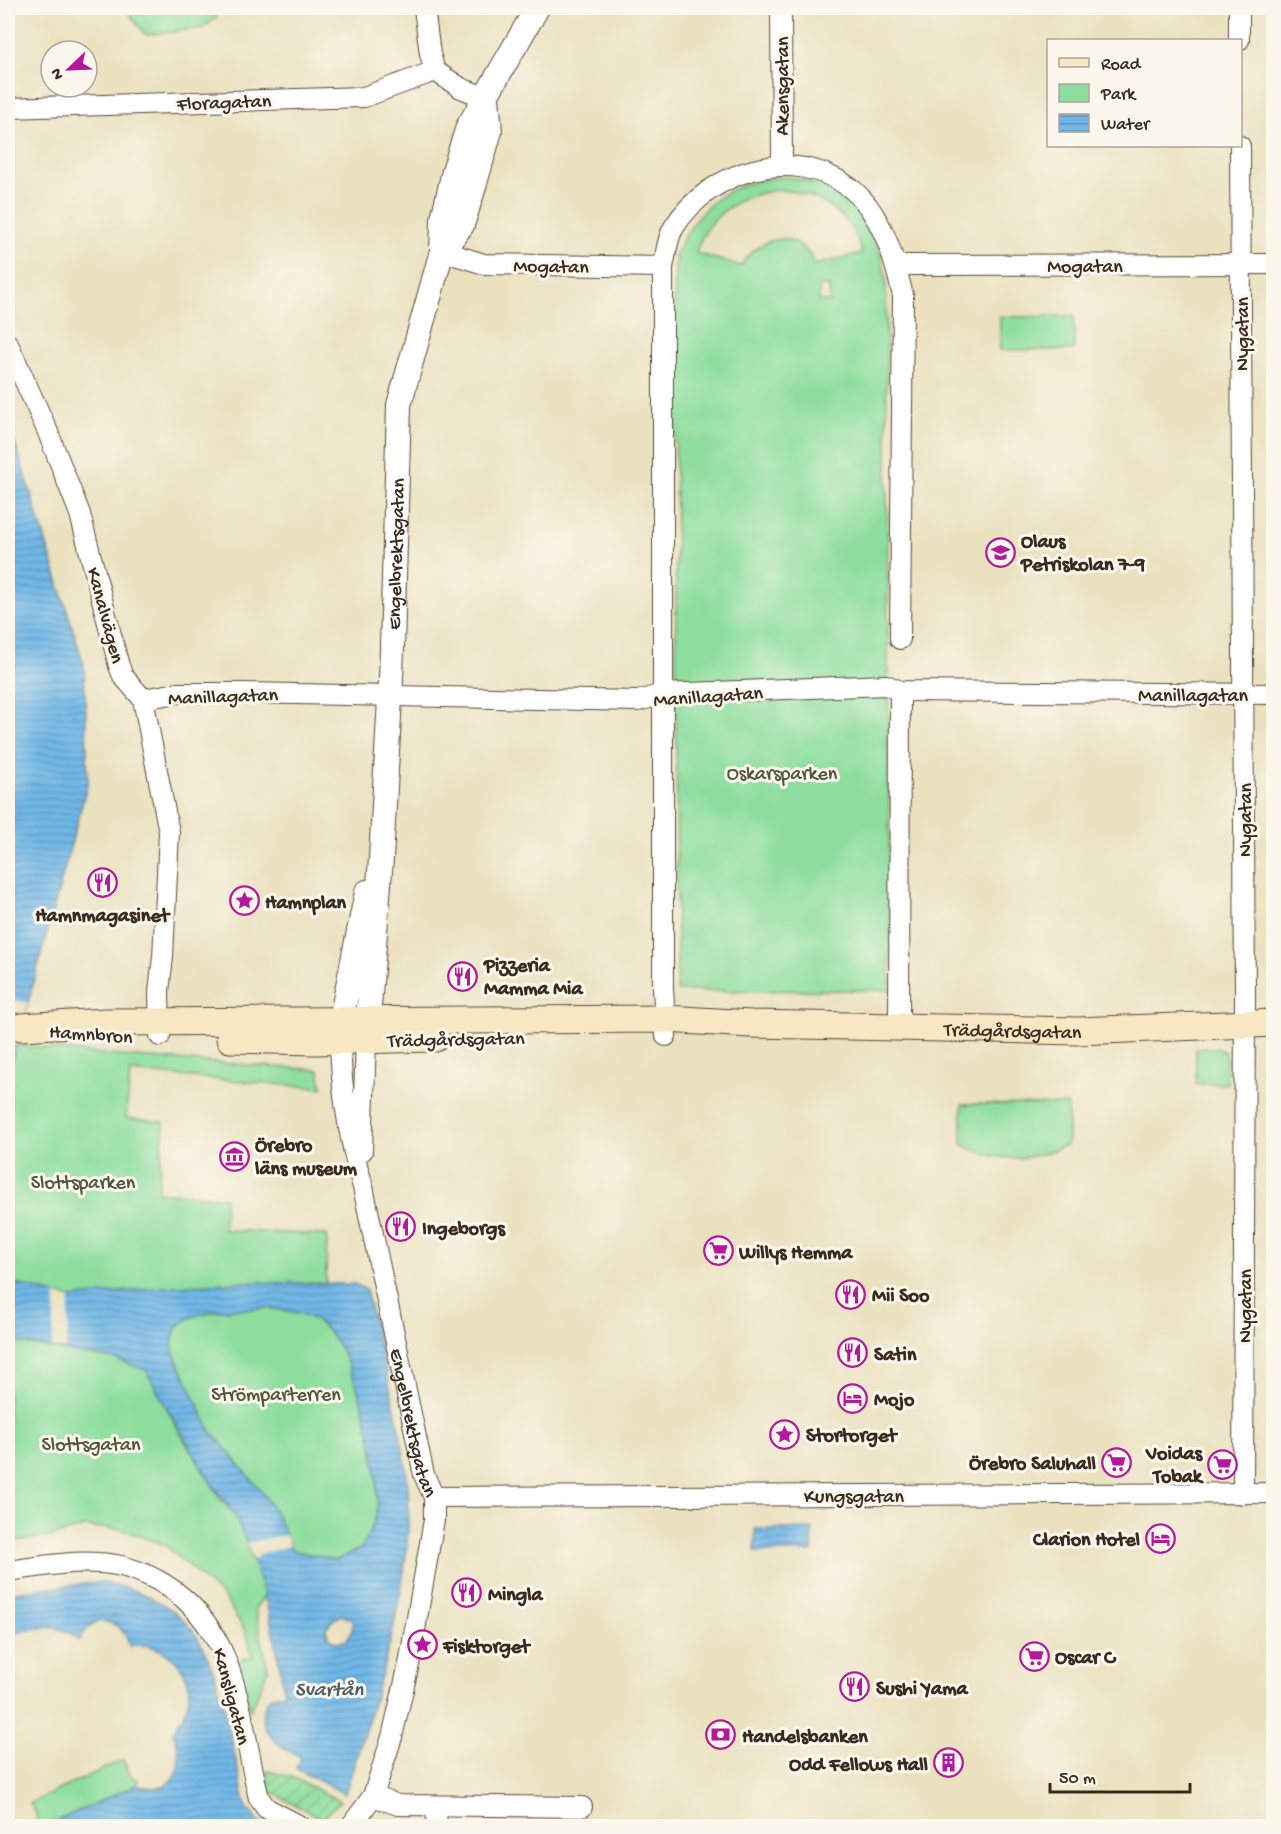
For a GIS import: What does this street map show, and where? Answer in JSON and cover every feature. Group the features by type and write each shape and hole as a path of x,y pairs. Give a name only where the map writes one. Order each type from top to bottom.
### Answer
{"main road":[{"name":"Trädgårdsgatan","path":"160,1029 665,1028 751,1024 1078,1031 1274,1023"},
{"name":"Hamnbron","path":"14,1027 102,1037 160,1029"}],"street":[{"path":"424,8 430,54 435,71 461,88 487,98"},
{"name":"Engelbrektsgatan","path":"351,1827 373,1796 392,1737 428,1567 434,1497 424,1475 363,1187 362,1081 354,1030 381,860 399,405 442,251 443,219 454,171 468,127 487,98 537,8"},
{"name":"Akensgatan","path":"781,8 782,164"},
{"path":"1239,8 1239,39"},
{"name":"Floragatan","path":"8,108 364,96 435,71"},
{"name":"Nygatan","path":"1240,147 1245,1023 1243,1494"},
{"path":"665,1028 663,989 663,267 672,230 687,209 710,191 758,167 782,164 823,173 849,188 865,204 879,226 896,265 903,296 900,639"},
{"name":"Mogatan","path":"442,251 484,264 663,267"},
{"name":"Mogatan","path":"896,265 1274,264"},
{"name":"Kanalvägen","path":"8,344 47,430 80,514 119,666 123,676 143,699 169,832 159,992 160,1029"},
{"name":"Manillagatan","path":"143,699 177,693 389,694 415,698 638,701 663,694 886,685 900,692 1274,694"},
{"path":"900,692 900,1028"},
{"name":"Kungsgatan","path":"434,1497 1274,1493"},
{"name":"Kansligatan","path":"8,1571 98,1563 126,1566 151,1576 192,1604 219,1640 228,1662 257,1790 266,1808 300,1827"},
{"path":"373,1796 398,1805 582,1807"},
{"path":"436,1807 437,1827"}],"green space":[{"path":"139,8 215,8 216,18 203,28 146,35 130,15"},
{"name":"Oskarsparken","path":"785,177 806,181 825,187 841,197 855,209 875,240 886,280 890,990 677,991 675,257 683,239 704,210 731,190 765,179","holes":["780,190 807,196 832,208 851,227 862,253 815,265 799,244 779,239 758,247 741,266 696,253 708,227 728,208 752,196","819,286 829,286 830,302 819,301"]},
{"path":"1074,316 1074,350 1000,350 1000,317"},
{"name":"Slottsparken","path":"16,1045 108,1055 319,1070 322,1088 130,1072 126,1118 164,1122 158,1192 225,1198 224,1230 327,1235 326,1284 242,1282 164,1287 70,1298 8,1282 8,1076"},
{"path":"1196,1048 1217,1048 1226,1053 1227,1084 1196,1084"},
{"path":"962,1104 1068,1105 1068,1144 1028,1157 988,1155 962,1144"},
{"name":"Strömparterren","path":"268,1308 305,1315 324,1327 347,1363 365,1413 375,1466 377,1509 362,1548 336,1560 292,1550 262,1492 210,1430 173,1351 173,1336 180,1325 191,1317 222,1310"},
{"name":"Slottsgatan","path":"8,1341 115,1359 146,1370 180,1433 220,1498 235,1515 266,1594 255,1608 268,1670 250,1711 238,1661 253,1656 246,1632 225,1599 165,1545 120,1529 84,1527 51,1537 8,1542"},
{"path":"123,1760 130,1775 139,1781 136,1785 45,1826 37,1826 36,1814 30,1803"},
{"path":"267,1771 292,1777 340,1801 322,1819 269,1791"}],"water":[{"path":"8,420 84,665 88,782 8,1076"},
{"name":"Svartån","path":"8,1282 70,1298 164,1287 242,1282 355,1284 366,1290 398,1423 406,1468 409,1508 407,1549 392,1633 345,1794 296,1769 301,1757 275,1741 264,1726 265,1707 270,1697 284,1693 272,1625 260,1582 233,1513 210,1481 146,1370 115,1359 8,1341","holes":["268,1308 305,1315 324,1327 347,1363 365,1413 375,1466 377,1509 362,1548 336,1560 292,1550 276,1513 262,1492 210,1430 173,1351 173,1336 180,1325 191,1317 222,1310","342,1615 352,1620 353,1629 346,1641 334,1642 327,1634 326,1628 334,1619"]},
{"path":"755,1529 812,1529 812,1552 755,1552"},
{"path":"100,1582 125,1587 150,1597 174,1612 192,1630 212,1667 226,1714 246,1806 258,1821 270,1826 45,1826 136,1785 150,1788 161,1787 175,1775 178,1766 179,1756 173,1732 186,1709 189,1693 184,1672 170,1656 150,1646 129,1646 128,1639 120,1628 108,1622 94,1623 88,1627 80,1640 63,1630 45,1627 8,1635 8,1593"}],"pier":[{"path":"8,1000 28,1002 16,1045 8,1045"},
{"path":"56,1295 70,1298 66,1349 52,1348"},
{"path":"286,1535 290,1546 262,1553 253,1560 246,1543"}],"place":[{"name":"Olaus Petriskolan 7-9","path":"1000,552"},
{"name":"Hamnmagasinet","path":"102,883"},
{"name":"Hamnplan","path":"244,901"},
{"name":"Pizzeria Mamma Mia","path":"463,976"},
{"name":"Örebro läns museum","path":"234,1156"},
{"name":"Ingeborgs","path":"401,1227"},
{"name":"Willys Hemma","path":"718,1251"},
{"name":"Mii Soo","path":"851,1294"},
{"name":"Satin","path":"853,1353"},
{"name":"Mojo","path":"853,1398"},
{"name":"Stortorget","path":"785,1434"},
{"name":"Örebro Saluhall","path":"1117,1462"},
{"name":"Voidas Tobak","path":"1223,1464"},
{"name":"Clarion Hotel","path":"1161,1538"},
{"name":"Mingla","path":"467,1593"},
{"name":"Fisktorget","path":"422,1645"},
{"name":"Oscar C","path":"1034,1656"},
{"name":"Sushi Yama","path":"855,1687"},
{"name":"Handelsbanken","path":"721,1735"},
{"name":"Odd Fellows Hall","path":"949,1763"}]}
